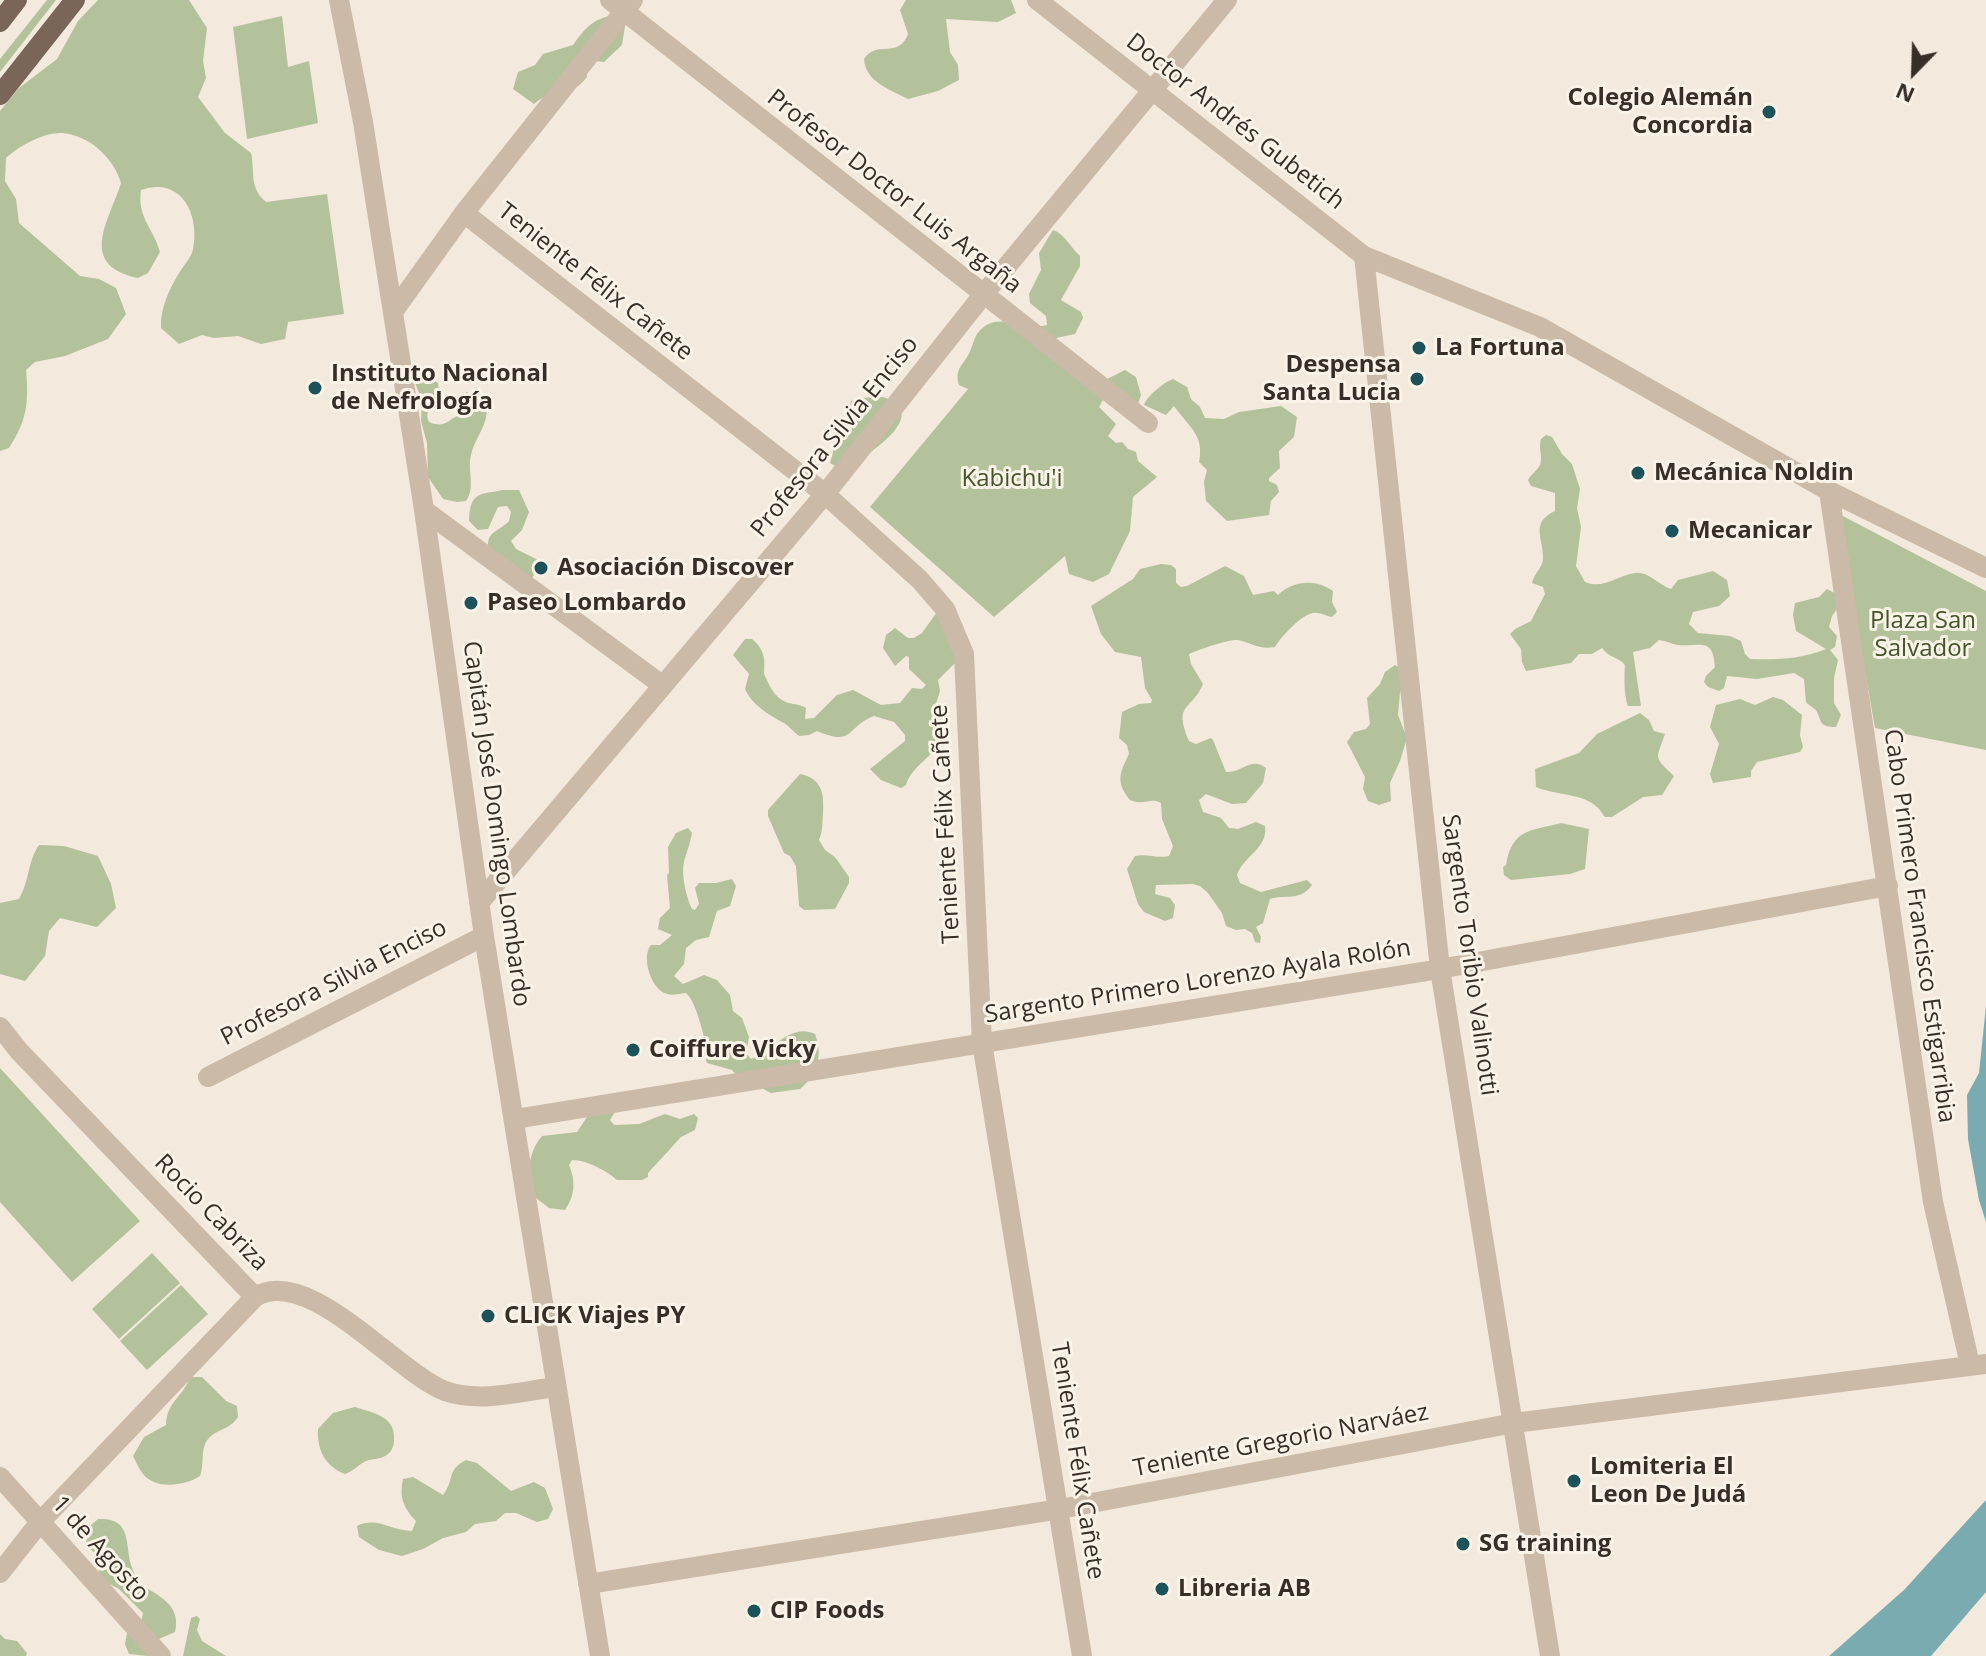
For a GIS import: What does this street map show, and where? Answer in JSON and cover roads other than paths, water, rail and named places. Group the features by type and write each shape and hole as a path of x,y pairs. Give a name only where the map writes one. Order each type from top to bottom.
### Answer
{"main road":[{"path":"0,22 17,0"},
{"path":"0,95 75,0"}],"street":[{"name":"Capitán José Domingo Lombardo","path":"339,0 363,122 393,312 484,936 600,1656"},
{"name":"Doctor Andrés Gubetich","path":"1037,0 1364,256 1540,327 1829,491 1986,568"},
{"name":"Profesora Silvia Enciso","path":"479,903 825,494 983,295 1227,0"},
{"path":"393,312 622,4"},
{"name":"Profesor Doctor Luis Argaña","path":"622,4 983,295 1148,423"},
{"name":"Teniente Félix Cañete","path":"464,213 825,494 920,580 945,609 964,654 982,1043 1082,1656"},
{"name":"Sargento Toribio Valinotti","path":"1364,256 1440,969 1550,1656"},
{"name":"Cabo Primero Francisco Estigarribia","path":"1829,491 1933,1202 1978,1365"},
{"path":"424,510 662,685"},
{"name":"Sargento Primero Lorenzo Ayala Rolón","path":"515,1119 1440,969 1888,886"},
{"name":"Profesora Silvia Enciso","path":"208,1077 484,936"},
{"name":"Rocio Cabriza","path":"0,1027 19,1051 255,1297 265,1290 306,1296 331,1309 423,1381 448,1392 479,1398 555,1387"},
{"path":"0,1573 40,1522 255,1297"},
{"name":"Teniente Gregorio Narváez","path":"588,1584 1060,1509 1514,1423 1978,1365"},
{"name":"1 de Agosto","path":"0,1477 161,1656"}],"water":[{"path":"1986,1006 1986,1222 1968,1139 1967,1095 1979,1073"},
{"path":"1986,1500 1986,1592 1931,1656 1829,1656 1904,1590"}],"place":[{"name":"Colegio Alemán Concordia","path":"1769,112"},
{"name":"La Fortuna","path":"1419,348"},
{"name":"Despensa Santa Lucia","path":"1417,379"},
{"name":"Instituto Nacional de Nefrología","path":"315,388"},
{"name":"Mecánica Noldin","path":"1638,473"},
{"name":"Mecanicar","path":"1672,531"},
{"name":"Asociación Discover","path":"541,568"},
{"name":"Paseo Lombardo","path":"471,603"},
{"name":"Coiffure Vicky","path":"633,1050"},
{"name":"CLICK Viajes PY","path":"488,1316"},
{"name":"Lomiteria El Leon De Judá","path":"1574,1481"},
{"name":"SG training","path":"1463,1544"},
{"name":"Libreria AB","path":"1162,1589"},
{"name":"CIP Foods","path":"754,1611"}],"park label":[{"name":"Kabichu'i","path":"1012,479"},
{"name":"Plaza San Salvador","path":"1923,635"}]}
